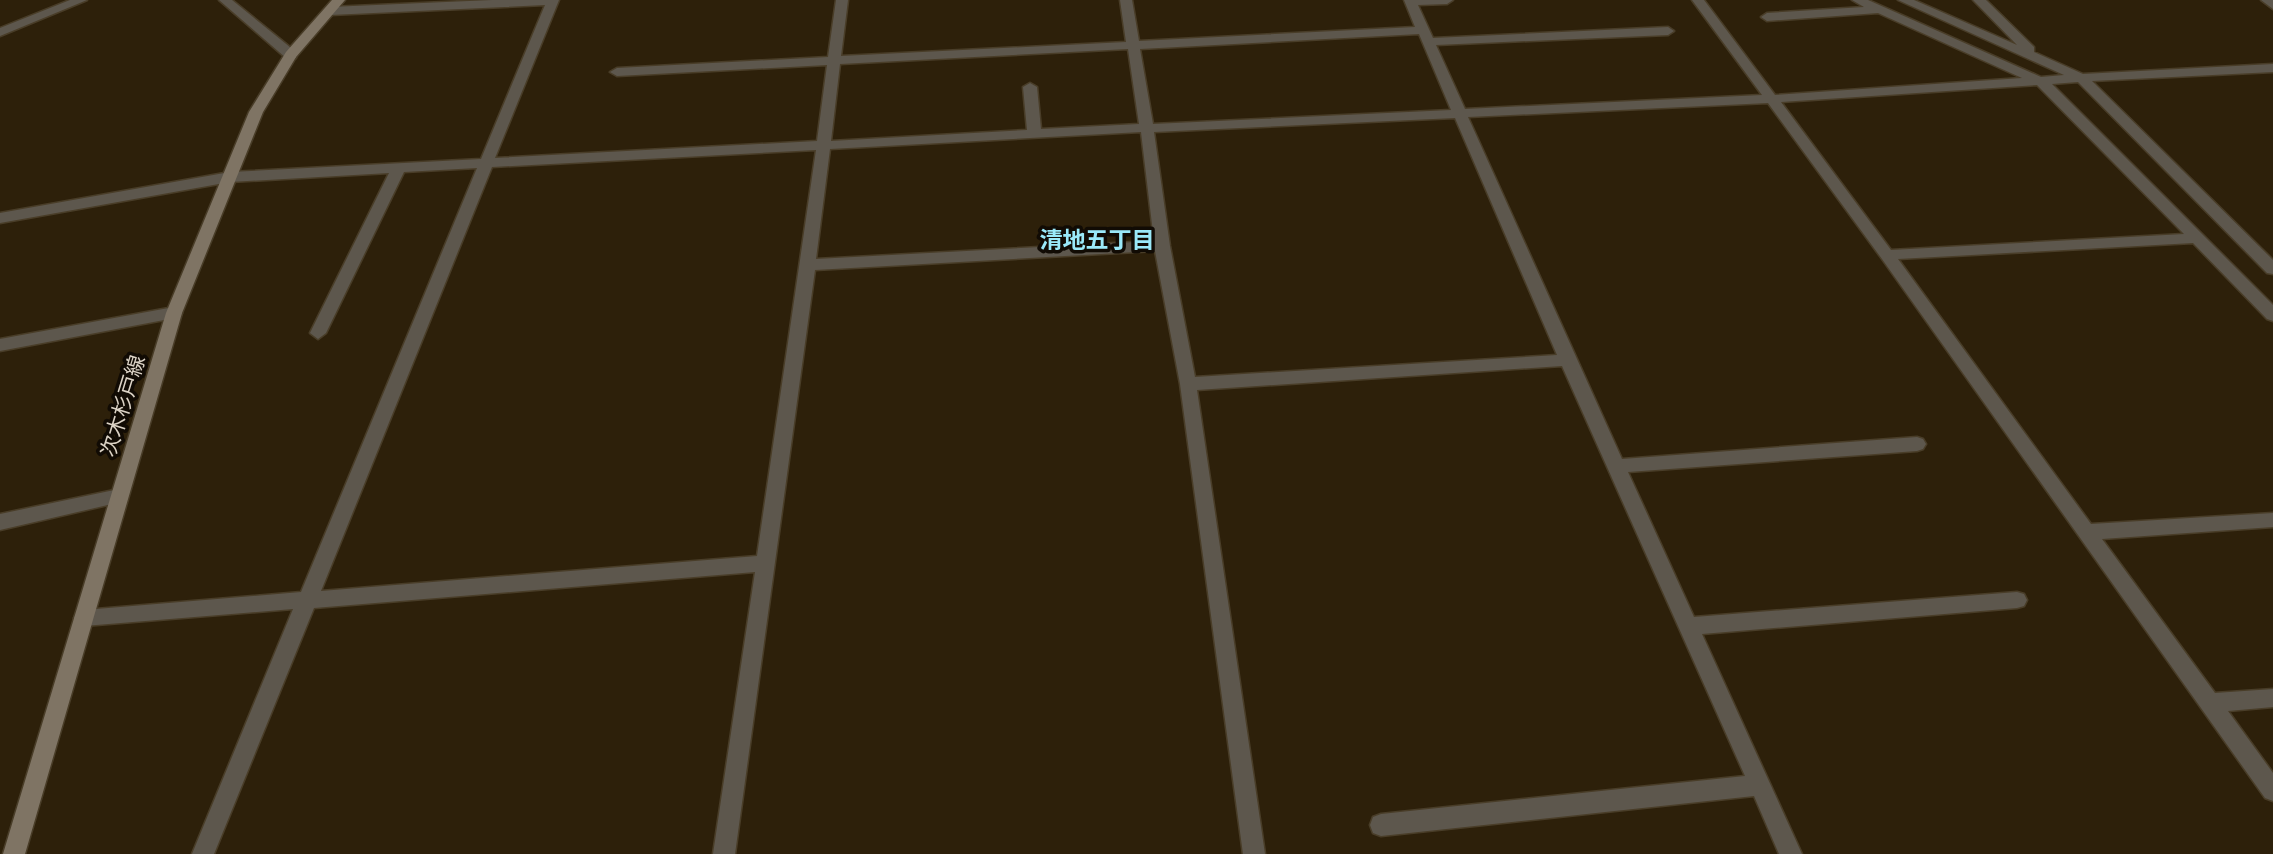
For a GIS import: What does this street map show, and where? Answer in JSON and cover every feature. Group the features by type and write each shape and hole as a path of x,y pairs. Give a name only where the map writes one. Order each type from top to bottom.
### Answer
{"main road":[{"name":"次木杉戸線","path":"15,854 174,313 256,112 291,55 335,5"}],"street":[{"path":"0,32 81,0"},
{"path":"225,0 291,55"},
{"path":"724,854 808,265 842,0"},
{"path":"1126,0 1147,128 1162,246 1188,384 1254,854"},
{"path":"1447,0 1411,1 1568,360 1791,854"},
{"path":"1698,0 1887,255 2273,791"},
{"path":"1858,0 2042,82 2273,315"},
{"path":"1904,0 2081,78 2273,269"},
{"path":"1979,0 2036,57"},
{"path":"2266,0 2273,5"},
{"path":"202,854 552,1 335,5"},
{"path":"1767,17 1879,10"},
{"path":"617,72 1133,44 1668,30"},
{"path":"0,218 230,177 486,166 1147,128 1772,99 2273,68"},
{"path":"1030,87 1034,135"},
{"path":"318,334 398,169"},
{"path":"1887,255 2196,238"},
{"path":"808,265 1162,246"},
{"path":"0,345 174,313"},
{"path":"1188,384 1568,360"},
{"path":"1617,466 1917,444"},
{"path":"0,522 119,496"},
{"path":"2088,532 2273,520"},
{"path":"84,618 764,563"},
{"path":"1690,626 2017,600"},
{"path":"2211,703 2273,698"},
{"path":"1381,825 1760,785"}],"district":[{"name":"清地五丁目","path":"1097,240"}]}
